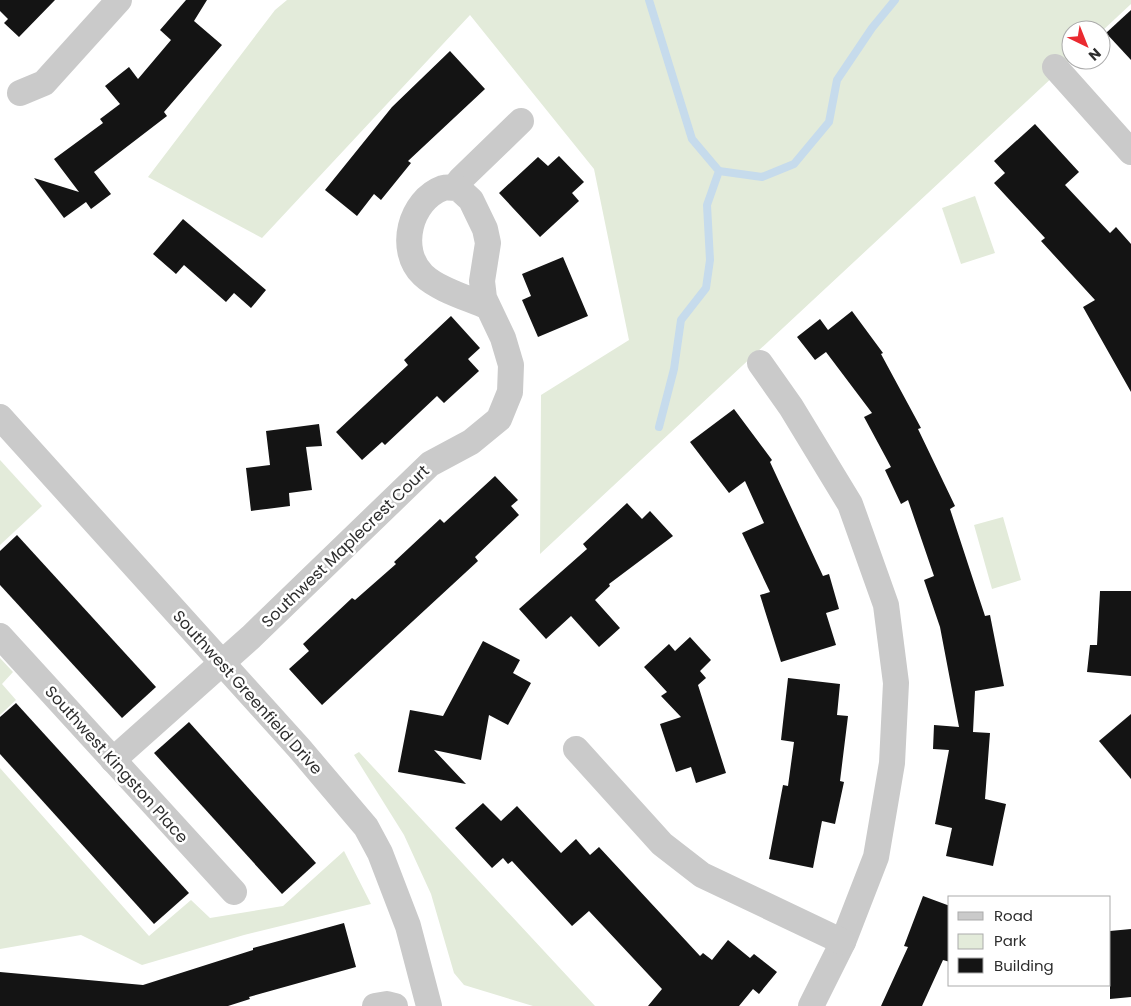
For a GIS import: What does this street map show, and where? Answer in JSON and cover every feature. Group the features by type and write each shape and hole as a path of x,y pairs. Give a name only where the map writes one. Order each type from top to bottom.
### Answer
{"street":[{"path":"17,97 44,83 119,0"},
{"path":"1055,67 1131,152"},
{"path":"486,303 432,282 422,273 410,248 409,236 412,222 431,195 444,188 458,188 460,180 521,121"},
{"name":"Southwest Maplecrest Court","path":"113,760 221,661 251,637 430,464 471,442 499,419 510,392 511,365 503,338 486,303 482,281 488,243 485,229 471,200 458,188"},
{"path":"760,363 791,407 850,504 886,605 896,683 892,763 876,858 843,942 811,1006"},
{"name":"Southwest Greenfield Drive","path":"0,417 221,661 345,800 366,827 380,853 408,926 429,1006"},
{"name":"Southwest Kingston Place","path":"0,636 234,892"},
{"path":"576,749 662,844 702,875 843,942"},
{"path":"375,1006 387,1004 395,1006"}],"green space":[{"path":"287,0 1131,0 1131,4 1111,23 1111,20 1061,20 1061,69 540,554 541,395 629,340 594,169 470,15 262,238 148,177 275,10"},
{"path":"975,196 995,253 961,264 942,208"},
{"path":"0,460 42,506 0,545"},
{"path":"1003,517 1021,580 992,589 974,525"},
{"path":"0,658 13,672 2,684 16,700 0,715"},
{"path":"359,752 595,1006 533,1006 464,985 454,973 431,894 404,835 354,755"},
{"path":"0,768 149,936 191,900 210,918 283,906 344,851 371,904 244,935 142,965 81,935 0,949"}],"building":[{"path":"0,0 55,0 19,37 4,23 8,19 0,11"},
{"path":"186,0 207,0 194,21 222,45 164,112 167,116 94,172 111,194 91,209 86,202 64,218 34,178 79,192 54,159 103,123 100,119 120,104 105,86 129,67 138,79 171,40 160,30"},
{"path":"1131,10 1131,60 1111,38 1111,28"},
{"path":"450,51 485,89 408,161 411,163 381,200 374,194 357,216 325,190 392,107"},
{"path":"1035,124 1079,172 1065,185 1110,233 1116,227 1131,244 1131,392 1083,307 1095,300 1041,241 1045,238 994,183 1005,173 994,161"},
{"path":"559,156 584,182 572,193 579,201 540,237 499,193 538,157 548,166"},
{"path":"183,219 266,290 251,308 234,293 226,302 184,265 176,274 153,254"},
{"path":"563,257 588,316 538,337 522,300 531,296 522,274"},
{"path":"852,311 883,353 881,354 921,428 918,429 955,506 950,509 985,616 990,615 1004,686 975,691 973,732 990,733 985,799 1006,804 993,866 946,856 952,828 935,824 949,750 933,749 934,725 959,727 940,627 924,580 934,576 908,500 901,504 885,470 891,467 864,417 872,413 826,352 815,360 797,337 820,319 828,330"},
{"path":"451,316 480,348 468,359 479,371 444,403 437,396 385,445 382,442 362,460 336,432 408,365 404,360"},
{"path":"734,409 772,460 770,462 823,576 829,574 839,609 826,613 836,645 781,662 760,595 770,592 742,533 764,523 745,481 729,493 690,442"},
{"path":"319,424 322,446 306,447 312,490 289,493 290,506 251,511 246,468 270,465 266,431"},
{"path":"495,476 518,500 511,506 519,515 475,557 478,561 322,705 289,669 309,651 303,644 352,598 355,600 396,564 394,562 440,519 444,523"},
{"path":"627,503 642,519 650,511 673,536 609,584 610,586 595,600 620,628 599,647 571,616 546,639 519,609 587,549 583,544"},
{"path":"17,535 156,687 122,718 0,585 0,551"},
{"path":"1100,591 1131,591 1131,676 1087,672 1090,645 1097,645"},
{"path":"690,637 711,660 700,671 706,678 698,685 726,773 696,783 691,767 676,772 660,724 681,717 661,696 667,692 644,667 669,644 675,651"},
{"path":"483,641 520,660 513,673 531,683 508,725 489,715 481,760 434,750 466,784 398,772 410,710 443,716"},
{"path":"788,678 840,684 837,715 848,716 840,781 844,782 835,824 822,821 813,868 769,859 783,785 788,786 794,742 781,740"},
{"path":"16,703 189,893 154,924 0,754 0,717"},
{"path":"1131,714 1131,779 1099,741"},
{"path":"189,722 316,863 282,894 154,753"},
{"path":"483,803 501,821 517,806 561,853 576,839 590,855 599,847 700,956 703,953 712,960 728,940 750,958 754,954 777,972 759,994 753,989 739,1006 648,1006 662,989 589,911 572,926 512,861 508,864 503,858 492,868 455,828"},
{"path":"923,896 948,905 948,961 943,960 922,1006 881,1006 908,947 904,946"},
{"path":"344,923 356,967 249,997 250,999 228,1006 0,1006 0,972 143,985 253,950 253,948"},
{"path":"1131,929 1131,997 1110,999 1111,931"}],"waterway":[{"path":"649,0 692,139 719,171 707,205 710,260 706,288 681,320 674,369 659,427"},
{"path":"719,171 762,177 794,164 829,122 837,80 872,28 895,0"}]}
